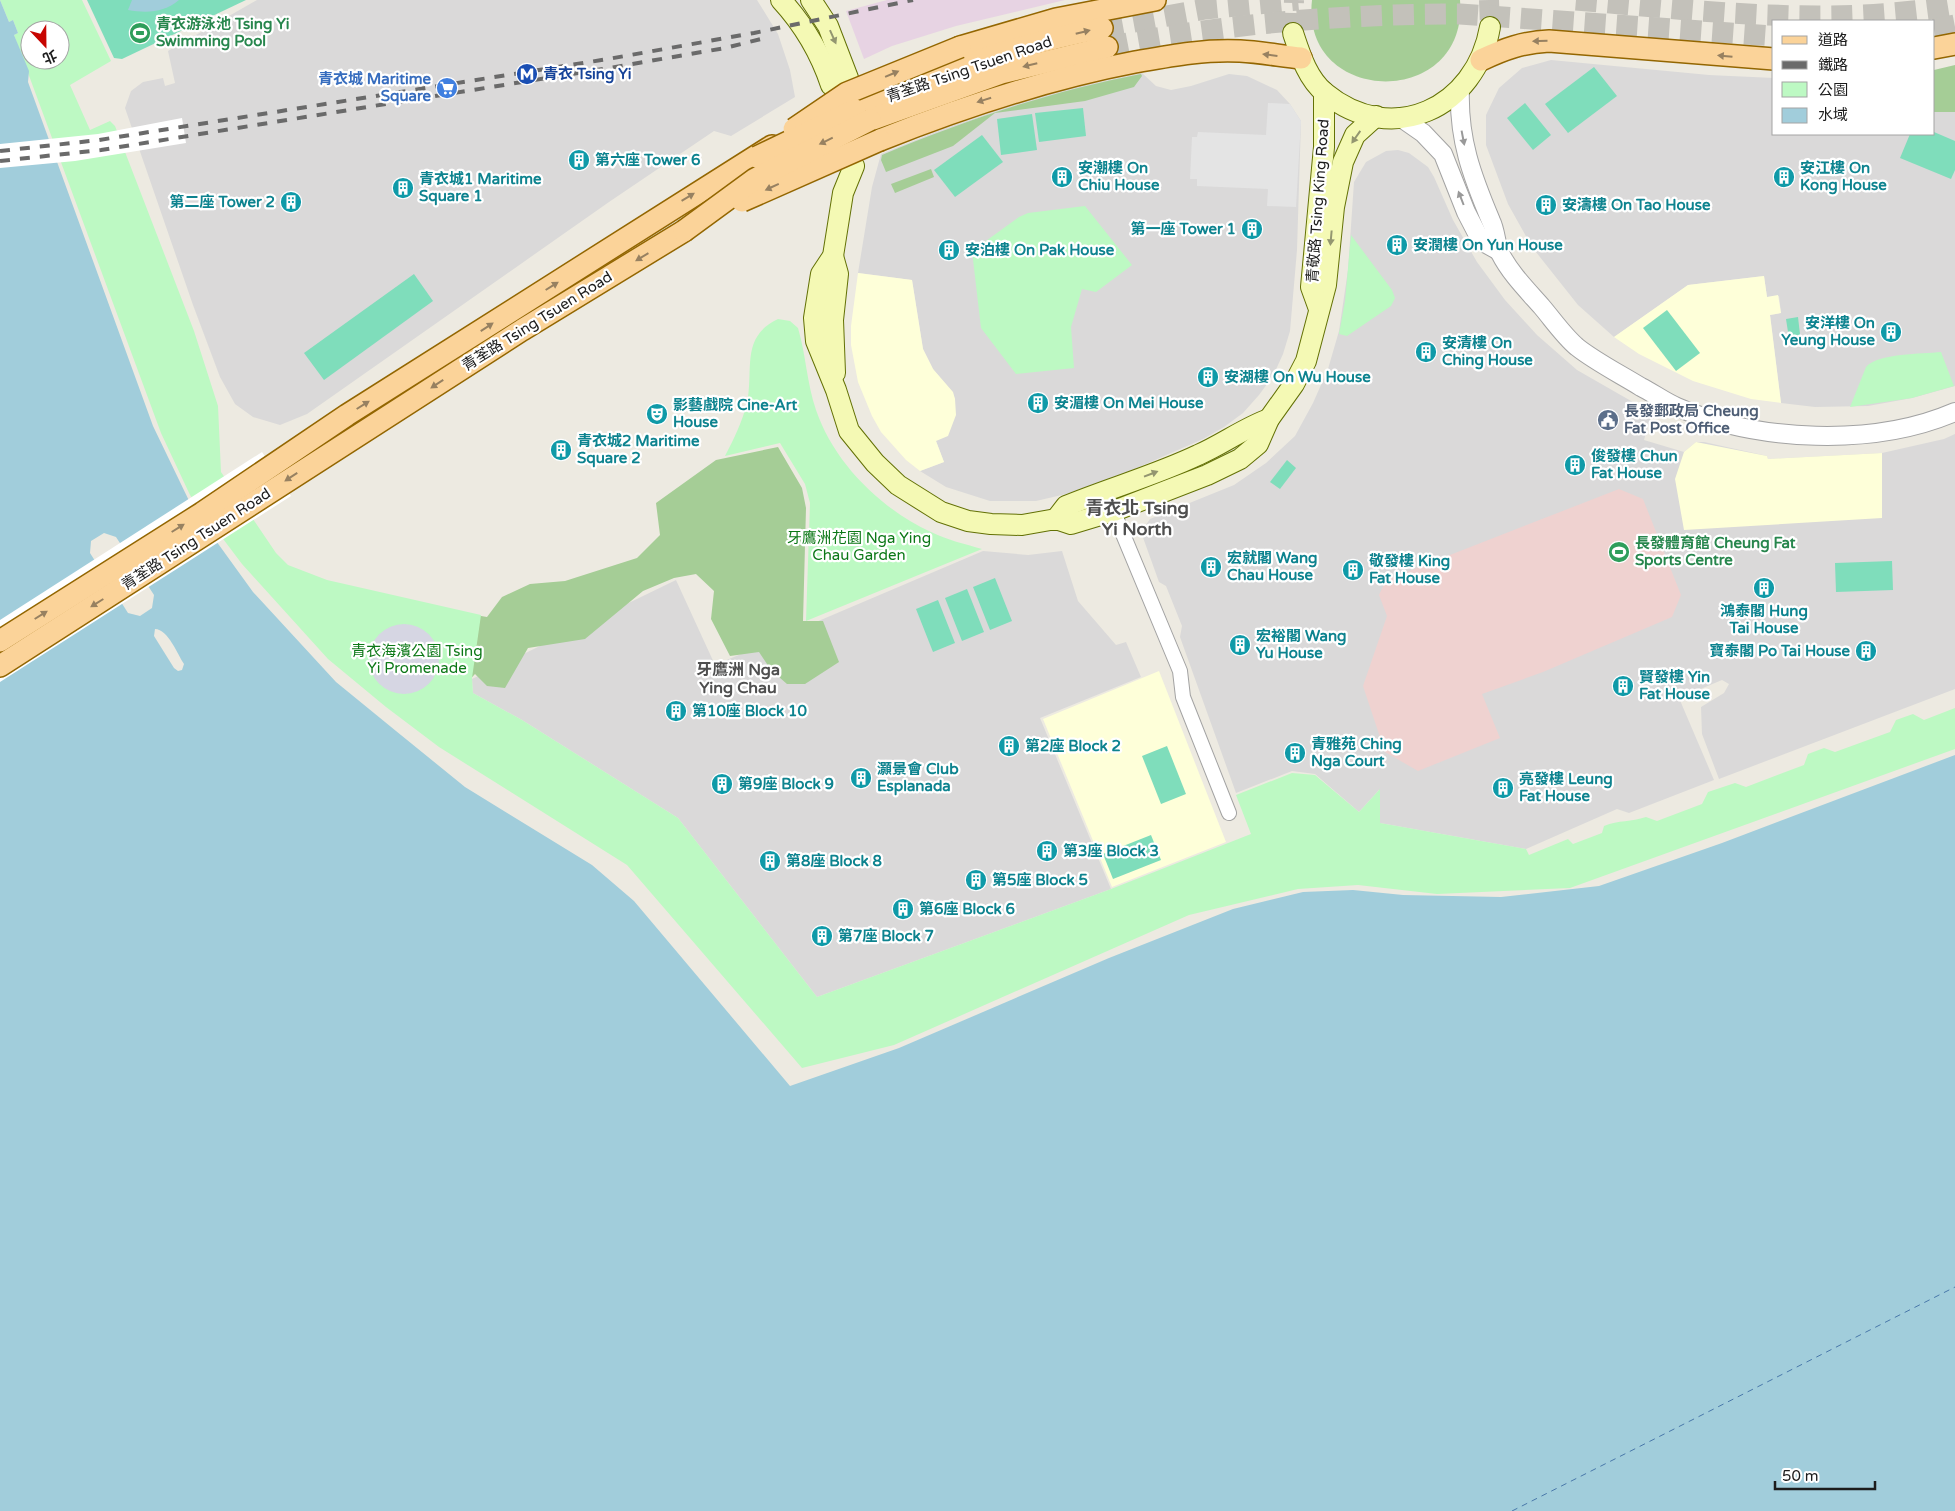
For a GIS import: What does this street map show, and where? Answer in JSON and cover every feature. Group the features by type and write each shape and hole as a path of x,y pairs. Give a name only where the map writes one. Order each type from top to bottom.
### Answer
{"main road":[{"path":"780,0 809,34 840,81 828,26 811,0"},
{"path":"757,157 847,93 918,63 978,41 1056,19 1149,1"},
{"path":"1292,33 1301,58 1324,92 1351,109 1376,116 1400,117 1432,109 1460,90 1481,60 1486,48 1490,27"},
{"name":"青荃路 Tsing Tsuen Road","path":"0,641 202,513 347,415 668,210 757,157 872,102 996,56 1104,38 870,120 755,179 684,231 522,330 0,666"},
{"path":"1481,60 1514,45 1549,41 1772,60"},
{"path":"1935,48 1955,44"},
{"path":"684,231 823,164 956,110 1068,76 1179,54 1240,51 1301,58"},
{"name":"青敬路 Tsing King Road","path":"1318,310 1312,286 1324,147 1324,92"},
{"name":"青敬路 Tsing King Road","path":"847,166 832,256 821,274 814,318 816,341 850,431 875,463 898,485 941,512 968,521 991,524 1022,525 1056,518 1071,524 1114,511 1202,477 1240,459 1258,444 1269,419 1294,384 1306,361 1326,284 1334,207 1343,162 1355,135 1376,116"},
{"name":"青敬路 Tsing King Road","path":"1056,518 1066,506 1196,456 1237,436 1246,427 1269,419"}],"street":[{"path":"1460,90 1459,118 1463,141 1470,165 1497,233 1499,251"},
{"path":"1400,117 1423,133 1443,154 1466,212 1481,241 1499,251 1520,282 1576,346 1677,407 1728,424 1779,433 1832,436 1889,431 1919,424 1955,412"},
{"path":"1105,491 1180,671 1183,697 1229,813"}],"shaded area":[{"name":"青衣城1 Maritime Square 1","path":"257,0 757,0 778,34 790,70 795,97 731,136 714,131 609,202 307,414 280,425 253,417 235,404 220,377 125,108 131,91 143,82 163,78 165,86 175,83 168,51"},
{"path":"887,0 1065,0 956,26 892,46 864,59 846,11"},
{"path":"1551,60 1709,75 1772,78 1772,135 1935,135 1935,112 1955,112 1955,386 1912,398 1868,406 1815,407 1781,403 1770,315 1781,313 1779,296 1767,297 1764,276 1688,285 1614,337 1578,305 1532,247 1508,204 1486,145 1486,115 1499,88 1522,68"},
{"path":"1142,73 1156,86 1171,90 1229,74 1247,76 1277,90 1290,104 1301,121 1297,250 1290,331 1283,354 1273,376 1243,413 1203,439 1130,471 1066,494 1036,501 990,501 946,487 920,471 944,462 936,441 955,399 952,392 933,369 923,349 912,280 858,273 872,187 881,154 943,129 1028,100 1066,89"},
{"path":"1268,103 1290,104 1301,121 1296,207 1267,206 1268,189 1197,186 1197,179 1190,179 1192,137 1197,137 1198,132 1266,135"},
{"path":"1398,150 1409,153 1428,167 1453,220 1477,262 1505,300 1537,335 1577,370 1652,413 1644,440 1684,452 1696,442 1704,442 1767,456 1768,459 1882,453 1944,439 1955,434 1955,689 1719,779 1702,734 1701,707 1724,693 1729,684 1722,680 1679,698 1714,780 1629,813 1617,809 1526,849 1380,823 1379,790 1359,812 1315,774 1292,771 1236,793 1180,637 1182,626 1166,586 1159,582 1141,532 1150,519 1234,485 1266,463 1295,436 1313,403 1328,369 1339,331 1348,270 1354,182 1366,162 1386,151"},
{"path":"858,273 912,280 923,349 933,369 953,392 955,399 956,415 948,436 936,441 944,462 920,471 906,460 881,432 872,416 858,382 851,345 851,326"},
{"path":"1764,276 1767,297 1778,295 1781,313 1770,315 1781,403 1751,399 1693,381 1639,354 1614,337 1688,285"},
{"path":"1696,442 1767,456 1768,459 1882,453 1882,518 1684,530 1675,479 1684,452"},
{"path":"1619,489 1643,499 1681,595 1672,617 1543,672 1482,694 1500,738 1418,771 1385,752 1363,686 1387,616 1379,595 1386,580"},
{"path":"983,551 1028,555 1062,551 1078,601 1116,645 1126,642 1141,677 1040,718 1111,889 817,997 678,818 522,720 473,693 472,679 676,580 715,665"},
{"path":"404,624 423,630 433,640 439,659 433,678 423,688 404,694 385,688 375,678 369,659 375,640 385,630"},
{"path":"1159,671 1226,842 1112,887 1043,719"}],"green space":[{"name":"青衣海濱公園 Tsing Yi Promenade","path":"0,0 82,0 111,61 70,85 90,130 110,121 115,126 194,331 218,406 221,472 276,553 288,565 327,580 481,615 472,678 473,693 522,720 678,818 817,997 1111,889 1251,834 1236,795 1292,773 1315,775 1359,812 1380,789 1380,823 1526,849 1529,855 1568,839 1573,844 1602,833 1604,826 1609,824 1646,817 1657,821 1702,804 1708,792 1735,783 1746,787 1804,765 1808,754 1824,748 1835,752 1890,732 1896,720 1913,714 1924,720 1955,708 1955,749 1570,888 1437,894 1358,885 1298,889 1189,915 894,1045 802,1068 627,865 439,747 386,707 328,659 242,564 190,495 161,433 27,70 70,70 70,20 20,20 20,51 14,35 18,33 13,20 9,22"},
{"name":"青衣游泳池 Tsing Yi Swimming Pool","path":"87,0 246,0 122,59 114,58"},
{"path":"1312,0 1460,0 1456,36 1439,61 1414,77 1385,81 1356,76 1331,61 1315,35"},
{"path":"1955,65 1955,112 1935,112 1935,70"},
{"path":"1594,67 1617,96 1568,133 1545,104"},
{"path":"1141,74 1142,76 1134,87 1085,101 995,113 953,146 886,172 881,160 882,155 977,118 1075,89"},
{"path":"1525,103 1551,135 1533,150 1507,118"},
{"path":"1083,108 1086,136 1039,142 1035,113"},
{"path":"1032,114 1037,150 1001,155 997,119"},
{"path":"1935,132 1955,141 1955,170 1951,179 1900,158 1910,135 1935,135"},
{"path":"982,135 1003,162 955,197 934,170"},
{"path":"931,169 934,177 895,193 891,184"},
{"path":"1085,206 1132,265 1096,292 1082,289 1071,327 1074,368 1016,374 981,328 972,251 1019,217 1028,213"},
{"path":"1351,235 1392,290 1395,298 1391,306 1347,336 1339,334 1345,301"},
{"path":"414,274 433,301 324,380 304,353"},
{"path":"1667,310 1700,353 1676,371 1643,328"},
{"path":"1798,317 1801,343 1790,345 1786,319"},
{"name":"牙鷹洲花園 Nga Ying Chau Garden","path":"778,319 790,321 798,328 816,410 824,430 847,466 861,482 894,511 912,522 943,537 982,549 806,621 810,503 805,484 780,443 725,456 738,430 747,403 753,345 758,335 766,326"},
{"path":"1941,352 1954,386 1912,398 1850,407 1866,367 1872,362 1890,357"},
{"path":"778,447 802,488 806,508 803,621 823,621 839,662 805,684 787,684 771,670 759,652 730,656 711,619 714,591 696,574 674,578 643,591 585,639 528,648 505,688 487,686 475,674 437,715 405,603 487,617 502,597 530,584 565,581 637,558 660,535 656,503 716,460"},
{"path":"1287,460 1296,468 1280,489 1270,482"},
{"path":"1892,561 1893,590 1836,592 1835,563"},
{"path":"995,578 1012,621 990,630 973,587"},
{"path":"967,589 984,632 962,641 945,598"},
{"path":"938,600 955,643 933,652 916,609"},
{"path":"1167,746 1186,794 1161,804 1142,756"},
{"path":"1151,835 1161,860 1113,879 1103,854"}],"water":[{"path":"0,0 9,22 13,20 18,33 14,35 20,49 20,70 29,71 28,82 153,426 193,509 253,592 336,682 465,787 592,865 634,901 790,1086 899,1048 1109,958 1233,909 1303,892 1353,890 1403,895 1501,897 1599,886 1722,843 1955,755 1955,1511 0,1511","holes":["104,533 116,537 154,595 152,608 140,616 128,613 90,553 91,541","155,629 160,630 172,643 184,664 182,670 178,671 174,668 154,636"]},
{"path":"132,0 179,0 161,10 141,12 128,10"}],"pier":[{"path":"182,118 186,143 75,161 0,168 0,144 98,134"},
{"path":"262,452 291,496 0,682 0,620"}],"ferry route":[{"path":"1512,1511 1955,1287"}],"tunnel":[{"path":"1293,33 1294,0"},
{"path":"1102,28 1205,9 1298,0"},
{"path":"1489,0 1490,27"},
{"path":"1576,0 1671,9 1813,16 1908,12 1955,5"},
{"path":"1107,47 1238,26 1327,18 1415,14 1460,14 1772,36"},
{"path":"1935,29 1955,25"}],"railway":[{"path":"0,151 99,140 608,59 754,33 913,0"},
{"path":"0,161 101,150 609,68 725,48 761,39"}],"place":[{"name":"青衣游泳池 Tsing Yi Swimming Pool","path":"140,33"},
{"name":"青衣 Tsing Yi","path":"527,74"},
{"name":"青衣城 Maritime Square","path":"447,88"},
{"name":"第六座 Tower 6","path":"579,160"},
{"name":"安潮樓 On Chiu House","path":"1062,177"},
{"name":"安江樓 On Kong House","path":"1784,177"},
{"name":"青衣城1 Maritime Square 1","path":"403,188"},
{"name":"第二座 Tower 2","path":"291,202"},
{"name":"安濤樓 On Tao House","path":"1546,205"},
{"name":"第一座 Tower 1","path":"1252,229"},
{"name":"安潤樓 On Yun House","path":"1397,245"},
{"name":"安泊樓 On Pak House","path":"949,250"},
{"name":"安洋樓 On Yeung House","path":"1891,332"},
{"name":"安清樓 On Ching House","path":"1426,352"},
{"name":"安湖樓 On Wu House","path":"1208,377"},
{"name":"安湄樓 On Mei House","path":"1038,403"},
{"name":"影藝戲院 Cine-Art House","path":"657,414"},
{"name":"長發郵政局 Cheung Fat Post Office","path":"1608,420"},
{"name":"青衣城2 Maritime Square 2","path":"561,450"},
{"name":"俊發樓 Chun Fat House","path":"1575,465"},
{"name":"長發體育館 Cheung Fat Sports Centre","path":"1619,552"},
{"name":"宏就閣 Wang Chau House","path":"1211,567"},
{"name":"敬發樓 King Fat House","path":"1353,570"},
{"name":"鴻泰閣 Hung Tai House","path":"1764,588"},
{"name":"宏裕閣 Wang Yu House","path":"1240,645"},
{"name":"寶泰閣 Po Tai House","path":"1866,651"},
{"name":"賢發樓 Yin Fat House","path":"1623,686"},
{"name":"第10座 Block 10","path":"676,711"},
{"name":"第2座 Block 2","path":"1009,746"},
{"name":"青雅苑 Ching Nga Court","path":"1295,753"},
{"name":"灝景會 Club Esplanada","path":"861,778"},
{"name":"第9座 Block 9","path":"722,784"},
{"name":"亮發樓 Leung Fat House","path":"1503,788"},
{"name":"第3座 Block 3","path":"1047,851"},
{"name":"第8座 Block 8","path":"770,861"},
{"name":"第5座 Block 5","path":"976,880"},
{"name":"第6座 Block 6","path":"903,909"},
{"name":"第7座 Block 7","path":"822,936"}],"district":[{"name":"青衣北 Tsing Yi North","path":"1137,518"},
{"name":"牙鷹洲 Nga Ying Chau","path":"738,678"}]}
